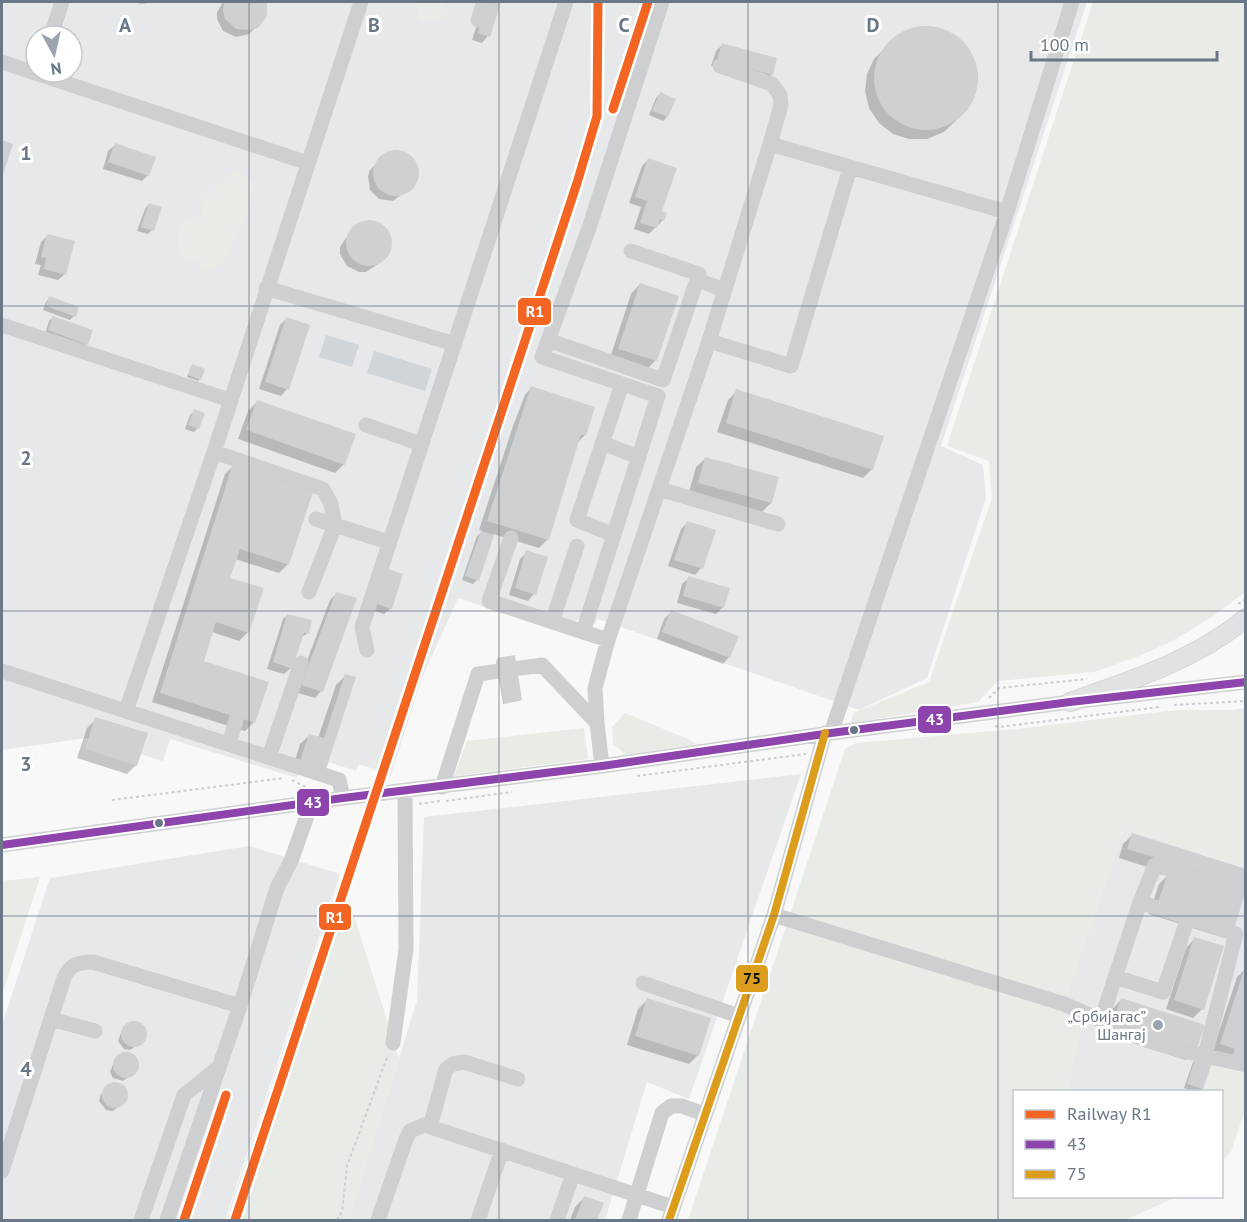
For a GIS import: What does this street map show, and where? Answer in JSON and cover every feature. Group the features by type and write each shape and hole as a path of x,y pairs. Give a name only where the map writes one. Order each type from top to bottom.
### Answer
{"main road":[{"path":"1070,702 1166,666 1209,644 1241,612"}],"street":[{"path":"55,24 62,2"},
{"path":"126,711 214,452 361,2"},
{"path":"478,20 484,2"},
{"path":"366,650 362,627 388,542 566,2"},
{"path":"584,632 658,396 542,357 589,228 662,2"},
{"path":"378,1221 406,1139 410,1131 424,1125 637,1195 671,1214 774,915 828,733 1007,212 1072,2"},
{"path":"2,62 24,69"},
{"path":"602,766 595,688 608,640 725,290 781,105 780,95 772,84 720,66"},
{"path":"72,84 308,163"},
{"path":"770,144 1007,212"},
{"path":"709,340 791,366 850,168"},
{"path":"548,340 663,380 699,274 632,251"},
{"path":"697,280 725,290"},
{"path":"266,288 455,344"},
{"path":"2,325 230,400"},
{"path":"614,535 577,520 622,384"},
{"path":"366,426 421,444"},
{"path":"602,443 639,457"},
{"path":"214,452 323,489 331,504 335,525 309,592"},
{"path":"659,489 778,524"},
{"path":"316,519 388,542"},
{"path":"511,538 489,601 608,640"},
{"path":"552,621 577,546"},
{"path":"269,758 301,663"},
{"path":"442,787 478,674 542,665 597,723"},
{"path":"2,671 339,780 343,798"},
{"path":"2,845 311,796 343,798 442,787 828,733 1245,682"},
{"path":"229,744 236,720"},
{"path":"393,1043 406,949 405,791"},
{"path":"166,1221 240,1006 252,998 288,889 291,861 311,796"},
{"path":"1101,1020 1140,902 1155,865 1245,890"},
{"path":"1140,902 1236,934 1204,1054"},
{"path":"774,915 1064,1004 1119,1030 1184,1050 1245,1065"},
{"path":"1115,976 1163,992 1188,918"},
{"path":"2,1170 51,1019 68,970 73,965 83,962 93,963 240,1006"},
{"path":"643,983 739,1016"},
{"path":"51,1019 95,1031"},
{"path":"430,1127 446,1069 453,1064 464,1062 518,1079"},
{"path":"141,1221 184,1095 219,1067"},
{"path":"212,1089 218,1104"},
{"path":"629,1221 662,1113 671,1106 682,1106 704,1114"},
{"path":"478,1221 502,1150"},
{"path":"558,1220 573,1174"}],"path":[{"path":"1241,612 1245,598"},
{"path":"1088,679 999,688 971,716 999,727 1161,707"},
{"path":"1173,705 1245,701"},
{"path":"112,800 286,777 311,796"},
{"path":"338,1221 342,1212 347,1166 393,1043"}],"shaded area":[{"path":"2,2 1087,2 941,446 983,465 986,498 927,678 859,710 598,619 595,624 581,618 574,622 571,636 458,598 422,678 391,775 359,764 356,771 329,762 326,769 299,772 297,778 170,739 163,761 87,738 2,750"},
{"path":"416,2 443,2 440,19 419,22"},
{"path":"1093,2 1245,2 1245,592 1212,617 1174,640 1142,655 1094,672 998,681 978,702 851,723 853,713 929,682 992,498 989,461 947,446"},
{"path":"235,169 256,183 247,213 223,264 206,271 193,260 181,256 178,235 188,222 202,214 203,200"},
{"path":"326,335 359,345 352,367 319,357"},
{"path":"374,351 432,369 425,391 367,373"},
{"path":"1245,708 1245,868 1124,828 1060,1014 1082,1025 1067,1090 1013,1090 1013,1198 1174,1198 1126,1220 688,1220 845,749 856,743 1015,729 1177,710"},
{"path":"625,713 697,744 626,755 613,744 612,727"},
{"path":"584,728 588,759 454,776 467,741"},
{"path":"801,774 689,1099 647,1082 605,1220 348,1220 417,1001 424,817"},
{"path":"1124,828 1245,868 1245,1070 1212,1066 1205,1090 1067,1090 1082,1025 1060,1014"},
{"path":"249,846 340,874 225,1220 2,1220 2,1025 50,878"},
{"path":"341,875 399,1058 348,1220 226,1220"},
{"path":"40,877 2,995 2,881"},
{"path":"1212,1066 1245,1070 1245,1110 1231,1152 1223,1160 1223,1090 1206,1090"}],"building":[{"path":"224,2 267,2 267,16 258,28 236,29 225,19"},
{"path":"488,2 501,2 490,37 478,33"},
{"path":"926,26 946,30 963,41 974,58 978,78 974,98 963,115 946,126 926,130 906,126 889,115 878,98 874,78 878,58 889,41 906,30"},
{"path":"722,43 777,58 773,75 717,60"},
{"path":"660,92 676,99 668,117 652,111"},
{"path":"2,140 13,144 2,178"},
{"path":"115,143 156,157 149,176 108,162"},
{"path":"396,150 412,157 419,173 412,189 396,196 380,189 373,173 380,157"},
{"path":"648,158 677,168 662,211 667,213 664,221 660,219 657,228 640,223 647,201 635,197"},
{"path":"149,203 162,207 154,231 141,227"},
{"path":"369,220 385,227 392,243 385,259 369,266 353,259 346,243 353,227"},
{"path":"47,234 75,241 66,275 44,269 46,258 41,257"},
{"path":"640,283 679,296 657,361 618,349"},
{"path":"49,296 79,307 76,317 46,306"},
{"path":"53,316 93,330 88,345 48,330"},
{"path":"286,317 310,325 289,390 265,382"},
{"path":"192,364 205,369 201,380 188,375"},
{"path":"531,386 595,407 586,436 581,434 549,540 487,521"},
{"path":"736,389 884,436 873,470 726,423"},
{"path":"257,400 356,434 345,465 246,430"},
{"path":"194,409 205,413 199,429 188,425"},
{"path":"705,457 779,477 772,503 698,483"},
{"path":"233,463 314,489 289,565 240,549 230,578 264,588 249,633 216,622 204,661 269,682 255,723 160,693"},
{"path":"687,521 716,530 703,569 674,560"},
{"path":"481,531 494,535 479,581 465,576"},
{"path":"526,550 548,557 536,595 515,588"},
{"path":"385,568 403,574 392,609 374,603"},
{"path":"688,576 730,588 724,608 683,596"},
{"path":"336,592 357,598 323,692 301,685"},
{"path":"671,610 739,636 730,658 662,632"},
{"path":"287,614 312,620 309,634 304,633 292,669 273,662"},
{"path":"515,655 522,700 504,703 497,658"},
{"path":"345,674 356,677 326,769 300,761 309,734 324,738"},
{"path":"95,717 148,733 137,766 85,749"},
{"path":"1132,833 1246,869 1246,886 1127,849"},
{"path":"1168,873 1244,897 1234,929 1157,905"},
{"path":"1194,937 1224,946 1204,1010 1174,1000"},
{"path":"1245,967 1246,1060 1233,1056 1235,1049 1220,1044"},
{"path":"647,998 711,1018 699,1056 635,1036"},
{"name":"„Србијагас” Шангај","path":"1121,998 1205,1025 1196,1051 1112,1025"},
{"path":"134,1021 143,1025 147,1034 143,1043 134,1047 125,1043 121,1034 125,1025"},
{"path":"126,1052 135,1056 139,1065 135,1074 126,1078 117,1074 113,1065 117,1056"},
{"path":"1196,1056 1212,1063 1203,1089 1187,1084"},
{"path":"115,1082 124,1086 128,1095 124,1104 115,1108 106,1104 102,1095 106,1086"},
{"path":"584,1196 604,1203 597,1220 575,1220"}],"rail line":[{"name":"R1","path":"235,1220 577,183 597,116 598,2"},
{"name":"R1","path":"613,109 648,2"},
{"name":"R1","path":"184,1220 226,1095"}],"transit line":[{"name":"43","path":"2,845 343,798 602,766 831,733 1246,682"},
{"name":"75","path":"669,1220 774,915 825,733"}],"place":[{"name":"„Србијагас” Шангај","path":"1158,1025"}]}
